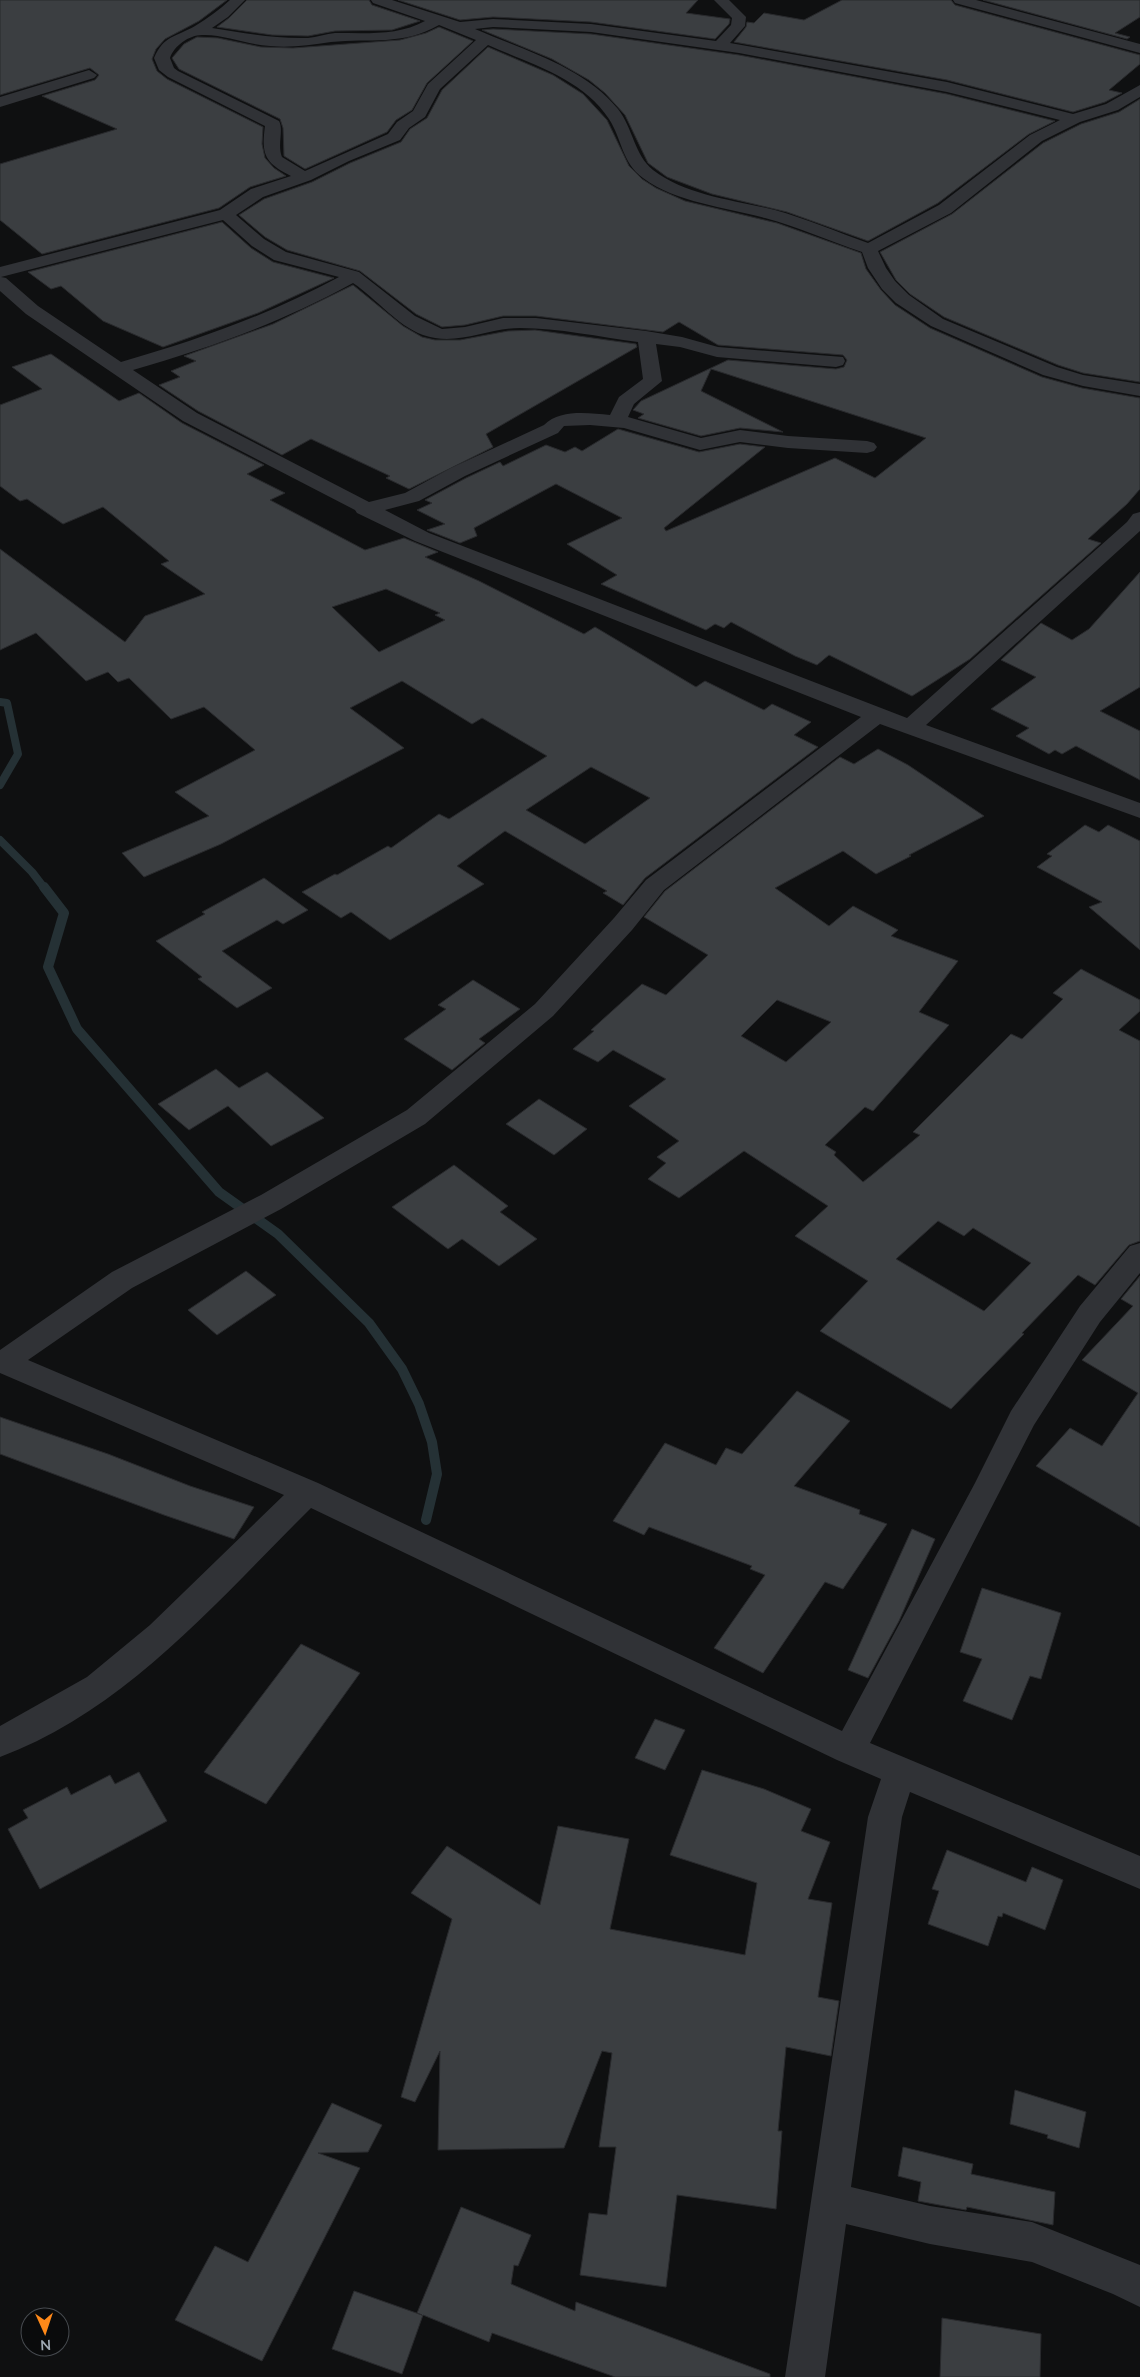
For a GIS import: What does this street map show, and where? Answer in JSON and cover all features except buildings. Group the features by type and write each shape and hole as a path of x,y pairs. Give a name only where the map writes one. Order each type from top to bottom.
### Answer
{"street":[{"path":"238,0 223,14 199,30 172,42 166,48 162,58 167,70 225,102 273,124 270,143 271,155 278,164 305,177"},
{"path":"378,0 456,26 573,77 589,88 618,120 631,158 648,174 662,182 680,190 783,218 869,249 945,209 1036,138 1074,119 1100,112 1140,90"},
{"path":"719,47 738,26 739,17 721,0"},
{"path":"960,0 1140,49"},
{"path":"199,30 269,42 310,42 331,38 385,37 418,32 437,20"},
{"path":"456,26 493,23 591,28 719,47 947,87 1074,119"},
{"path":"0,272 226,214 257,193 305,177 343,158 394,137 403,125 419,114 433,87 486,38"},
{"path":"0,102 89,75"},
{"path":"226,214 246,234 280,256 353,276 422,329 440,333 472,333 496,324 518,322 646,336 682,342 717,352 836,361"},
{"path":"869,249 873,262 893,290 925,316 944,328 1052,371 1103,384 1140,390"},
{"path":"119,368 211,340 263,320 317,296 353,276"},
{"path":"0,282 32,310 190,416 364,509 422,537 910,728 1140,812"},
{"path":"616,421 626,401 653,381 646,336"},
{"path":"364,509 412,497 458,472 551,429 559,421 590,419 625,422 700,444 740,436 867,448"},
{"path":"910,728 1134,526 1140,518"},
{"path":"2,1362 122,1280 271,1202 416,1117 544,1010 655,885 877,715"},
{"path":"849,1750 988,1488 1022,1419 1090,1314 1140,1253"},
{"path":"2,1362 307,1492 849,1750 1140,1874"},
{"path":"0,1742 31,1727 99,1687 162,1635 307,1492"},
{"path":"805,2377 885,1817 900,1772"},
{"path":"831,2201 930,2225 1032,2242 1126,2279 1140,2287"}],"waterway":[{"path":"0,702 7,703 18,754 0,785"},
{"path":"0,840 32,872 45,889"},
{"path":"44,887 64,913 48,967 77,1029 219,1192 278,1234 369,1323 402,1369 419,1404 432,1442 437,1474 426,1520"}]}
